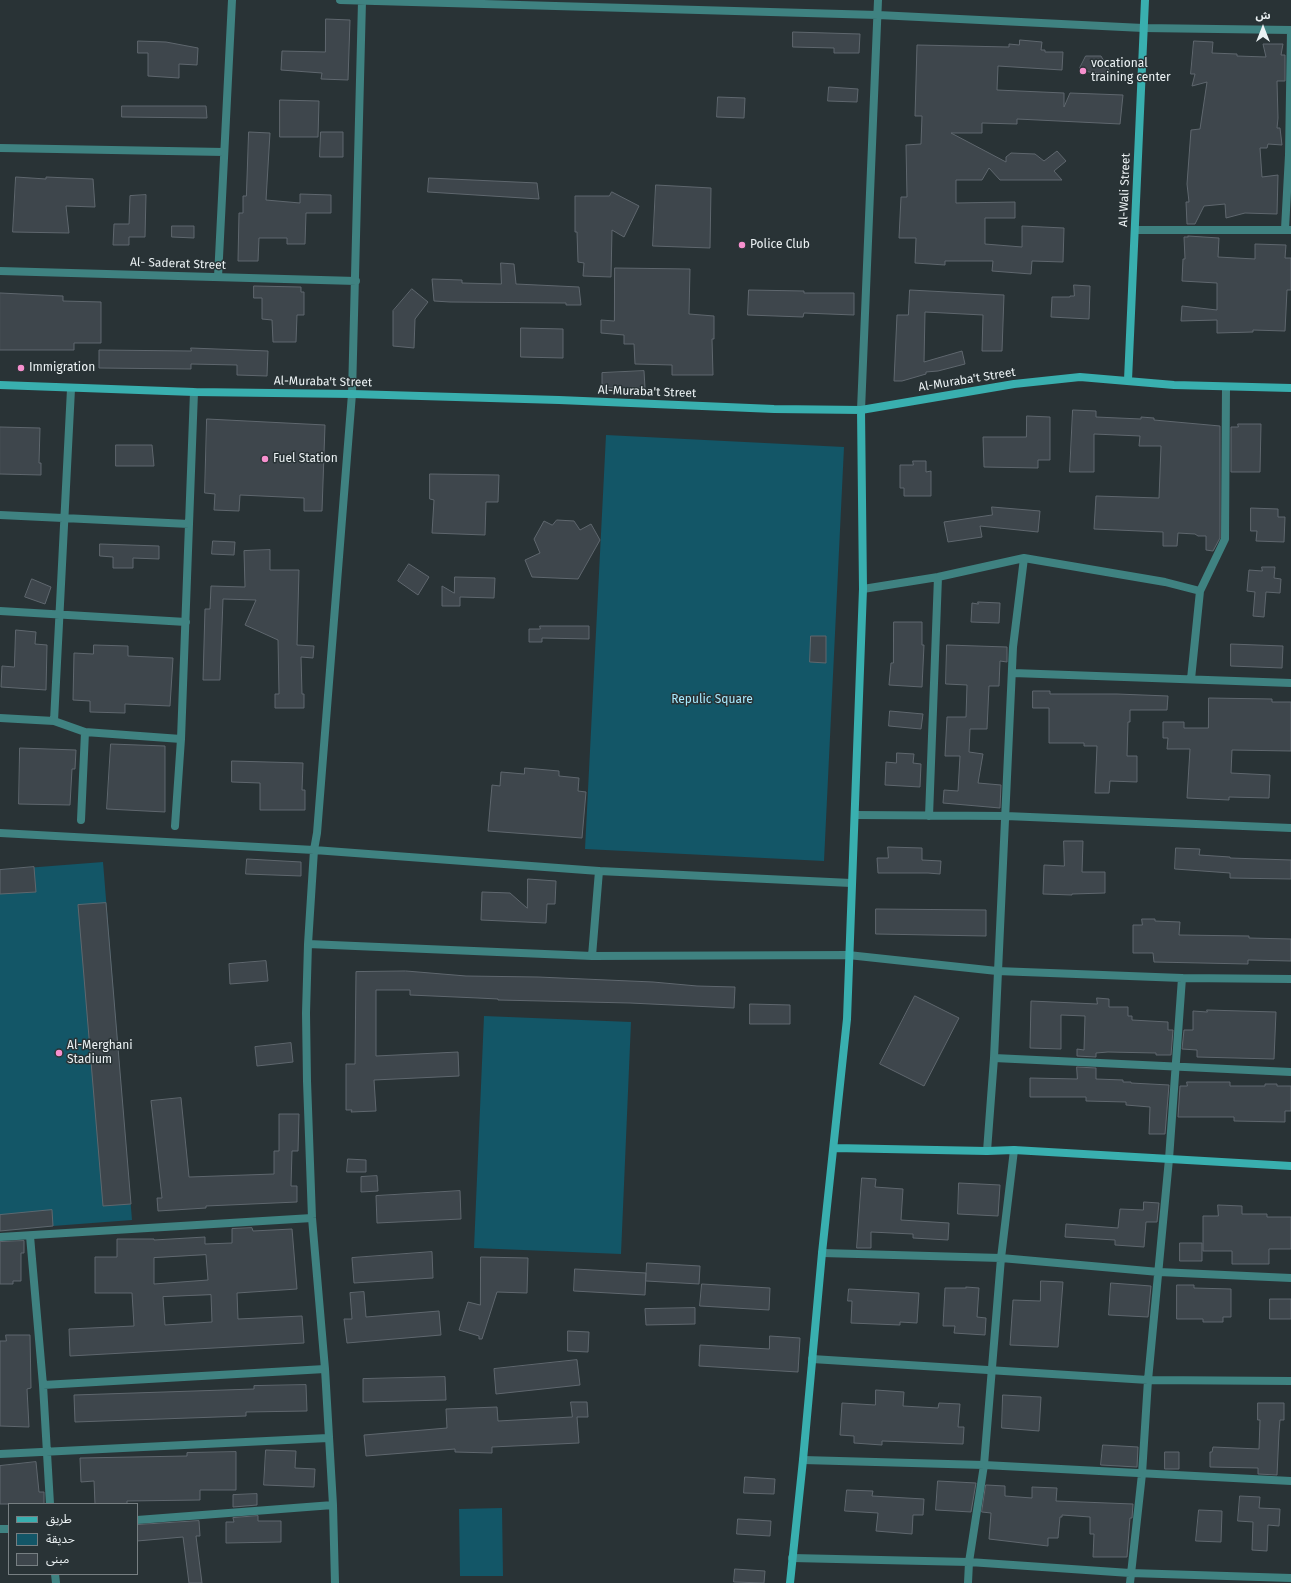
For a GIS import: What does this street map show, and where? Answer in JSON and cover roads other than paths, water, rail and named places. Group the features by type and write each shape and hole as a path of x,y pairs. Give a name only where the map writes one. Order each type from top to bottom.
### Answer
{"street":[{"path":"218,277 232,0"},
{"path":"340,0 878,15 1143,28 1291,30 1288,229 1135,230"},
{"path":"790,1583 822,1253 847,1020 848,955 855,815 863,589 861,410 878,0"},
{"name":"Al-Wali Street","path":"1128,380 1145,0"},
{"path":"335,1583 333,1506 325,1369 312,1218 306,1013 308,944 314,850 352,394 362,1"},
{"path":"0,148 224,152"},
{"name":"Al- Saderat Street","path":"0,271 356,281"},
{"name":"Al-Muraba't Street","path":"0,385 71,389 352,394 774,409 861,410 1040,381 1080,377 1174,385 1291,388"},
{"path":"1191,679 1200,591 1225,539 1226,387"},
{"path":"54,721 71,389"},
{"path":"175,826 181,739 194,392"},
{"path":"0,515 189,524"},
{"path":"863,589 938,577 1024,558 1165,582 1200,591"},
{"path":"987,1152 994,1058 1013,647 1024,558"},
{"path":"929,816 938,577"},
{"path":"0,611 186,622"},
{"path":"1012,673 1291,683"},
{"path":"0,718 54,721 85,732 181,739"},
{"path":"81,820 85,732"},
{"path":"855,815 1006,816 1291,828"},
{"path":"0,833 314,850 599,871 851,883"},
{"path":"592,956 599,871"},
{"path":"308,944 592,956 848,955 997,971 1182,978 1291,979"},
{"path":"1130,1583 1142,1474 1148,1380 1169,1159 1182,978"},
{"path":"994,1058 1291,1072"},
{"path":"834,1148 987,1152 1014,1150 1291,1166"},
{"path":"968,1583 969,1562 984,1465 1001,1258 1014,1150"},
{"path":"0,1237 312,1218"},
{"path":"30,1236 50,1503"},
{"path":"822,1253 1001,1258 1159,1272 1291,1278"},
{"path":"812,1359 992,1369 1148,1380 1291,1382"},
{"path":"42,1385 325,1369"},
{"path":"0,1454 328,1438"},
{"path":"803,1460 984,1465 1291,1481"},
{"path":"138,1520 333,1506"},
{"path":"792,1558 969,1562 1130,1573 1291,1578"}],"place":[{"name":"vocational training center","path":"1083,71"},
{"name":"Police Club","path":"742,245"},
{"name":"Immigration","path":"21,368"},
{"name":"Fuel Station","path":"265,459"},
{"name":"Al-Merghani Stadium","path":"59,1053"}],"park label":[{"name":"Repulic Square","path":"712,700"}]}
